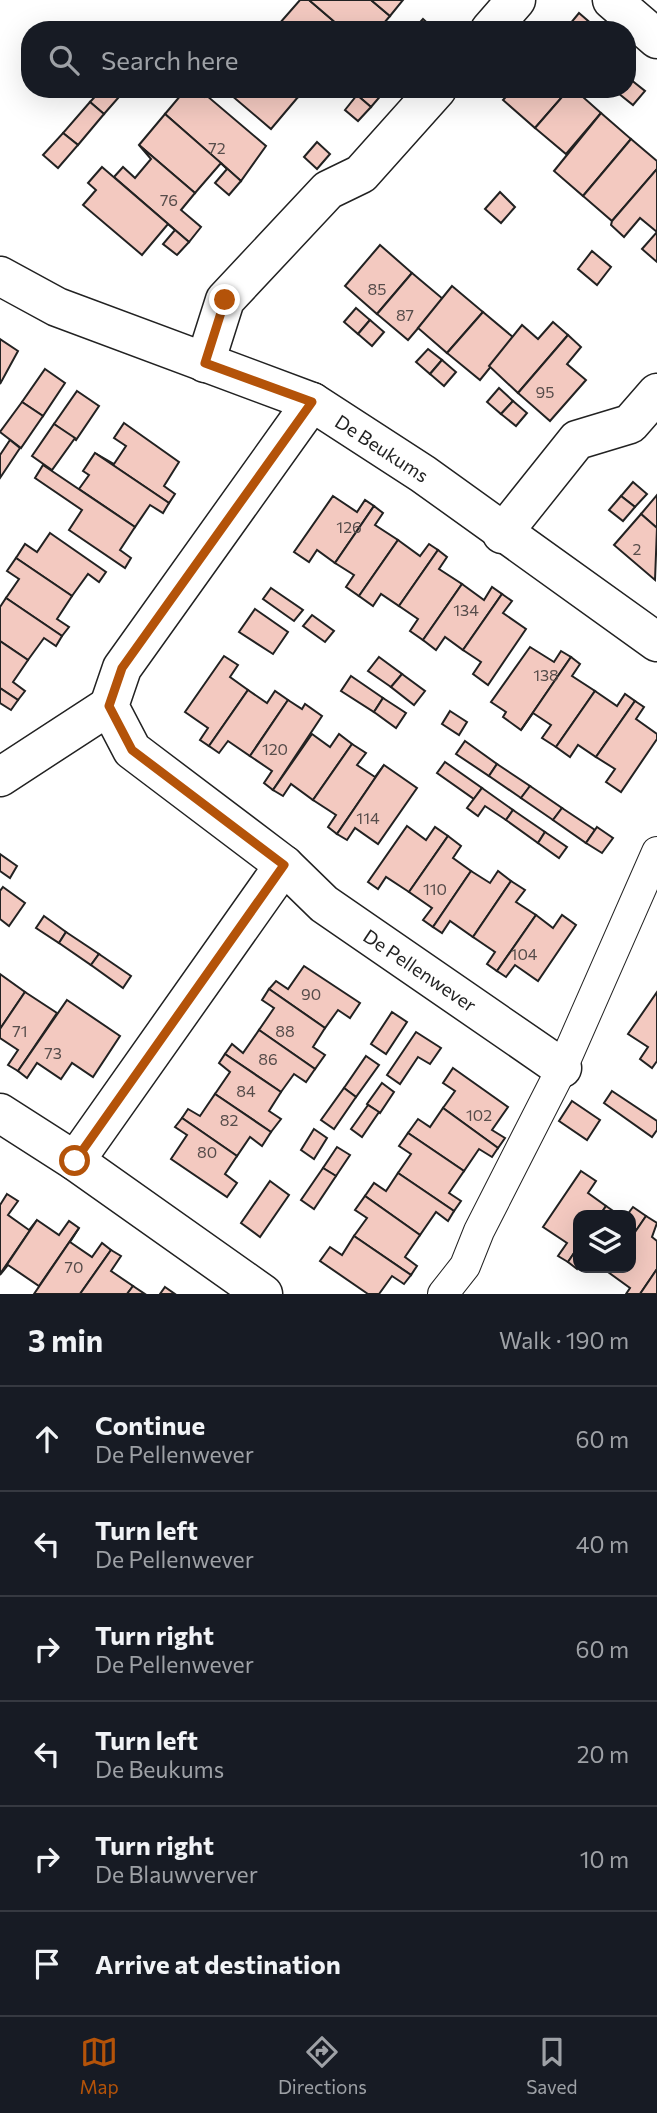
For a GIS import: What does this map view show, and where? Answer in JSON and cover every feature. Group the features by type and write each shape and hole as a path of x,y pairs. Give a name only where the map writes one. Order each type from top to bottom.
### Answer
{"street":[{"path":"498,21 516,0"},
{"path":"612,0 657,39"},
{"path":"205,363 225,300 328,190 361,174 429,98"},
{"name":"De Beukums","path":"0,276 57,307 312,402 423,474 502,534 657,642"},
{"path":"502,534 577,440 630,424 657,393"},
{"path":"0,777 109,706 122,668 312,402"},
{"name":"De Pellenwever","path":"109,706 132,750 284,865 324,904 562,1068"},
{"path":"443,1294 465,1266 479,1231 562,1068 657,852"},
{"path":"75,1161 284,865"},
{"path":"0,1113 75,1161 263,1294"}],"building":[{"path":"300,0 309,0 334,21 282,21"},
{"path":"309,0 371,0 390,16 386,21 334,21"},
{"path":"371,0 403,0 390,16"},
{"path":"579,13 588,21 572,21"},
{"path":"636,84 645,91 633,105 624,98 636,98"},
{"path":"94,98 118,98 104,114 90,102"},
{"path":"178,98 210,98 266,146 241,181 165,114"},
{"path":"235,98 297,98 271,129"},
{"path":"355,98 360,98 371,107 358,121 345,110"},
{"path":"360,98 379,98 371,107"},
{"path":"505,98 561,98 535,128 503,100"},
{"path":"561,98 584,98 601,113 566,154 535,128"},
{"path":"90,102 104,114 78,145 63,133"},
{"path":"601,113 631,139 583,196 554,171"},
{"path":"165,114 221,163 195,193 139,145"},
{"path":"63,133 78,145 58,168 43,155"},
{"path":"631,139 657,161 657,169 612,221 583,196"},
{"path":"317,142 330,154 317,169 304,157"},
{"path":"139,145 195,193 181,210 201,227 189,242 114,177 123,167 135,178 151,159"},
{"path":"221,163 241,181 229,195 215,183 227,169"},
{"path":"102,167 189,242 177,255 163,244 175,230 168,224 142,255 83,205 96,190 88,183"},
{"path":"657,169 657,232 640,218 624,237 611,225 612,221"},
{"path":"500,192 515,207 501,223 485,209"},
{"path":"657,232 657,262 642,249"},
{"path":"380,245 412,273 377,314 345,286"},
{"path":"592,251 611,267 597,285 578,269"},
{"path":"412,273 443,299 408,340 377,314"},
{"path":"452,286 483,312 447,353 418,328"},
{"path":"356,308 370,320 358,334 344,322"},
{"path":"483,312 514,338 480,380 447,353"},
{"path":"370,320 384,332 372,346 358,334"},
{"path":"553,322 568,335 518,393 489,366 522,325 538,339"},
{"path":"568,335 581,347 567,364 586,380 550,421 518,393"},
{"path":"0,339 18,351 0,384"},
{"path":"428,349 442,360 430,374 416,362"},
{"path":"442,360 456,372 444,386 430,374"},
{"path":"45,369 65,383 43,416 22,402"},
{"path":"499,388 513,401 501,414 487,402"},
{"path":"77,391 99,406 76,440 54,424"},
{"path":"513,401 527,413 516,426 501,414"},
{"path":"22,402 43,416 21,448 0,432"},
{"path":"124,423 179,462 164,486 175,494 169,503 95,453 114,464 126,446 114,438"},
{"path":"54,424 75,438 52,470 32,456"},
{"path":"10,440 20,448 0,478 0,455"},
{"path":"95,453 169,503 163,513 150,505 135,527 79,489 89,475 83,471"},
{"path":"43,465 135,527 120,550 131,558 125,568 69,530 82,510 35,478"},
{"path":"633,482 647,494 635,507 621,496"},
{"path":"657,495 657,528 641,514"},
{"path":"333,496 357,512 365,500 374,506 335,563 317,550 309,562 294,552"},
{"path":"621,496 635,507 623,521 609,510"},
{"path":"374,506 383,513 375,525 398,540 359,596 346,587 354,575 335,563"},
{"path":"641,514 657,528 655,580 614,545"},
{"path":"50,533 106,572 99,582 88,574 72,596 16,558 25,544 37,552"},
{"path":"398,540 420,556 429,544 438,550 399,606 381,594 373,606 359,596"},
{"path":"438,550 447,557 439,569 462,584 423,640 410,631 418,619 399,606"},
{"path":"16,558 72,596 57,619 69,627 62,636 6,598 19,579 7,571"},
{"path":"462,584 484,600 492,587 502,594 463,650 445,637 436,650 423,640"},
{"path":"271,588 303,610 294,621 263,599"},
{"path":"502,594 512,601 503,613 526,629 488,685 473,674 481,662 463,650"},
{"path":"6,598 62,636 56,646 44,638 28,660 0,641 0,607"},
{"path":"255,609 288,632 273,654 239,632"},
{"path":"312,615 334,631 325,642 303,626"},
{"path":"0,641 28,660 13,682 25,691 18,700 0,688"},
{"path":"530,647 554,662 561,651 571,657 521,730 503,717 506,712 491,702"},
{"path":"224,656 238,665 230,677 248,690 209,746 200,740 208,728 185,712"},
{"path":"379,657 402,674 391,687 368,671"},
{"path":"571,657 580,664 572,676 595,691 556,747 542,738 551,725 533,713 521,730"},
{"path":"402,674 425,691 414,705 391,687"},
{"path":"351,676 383,698 374,712 341,691"},
{"path":"0,688 18,700 11,710 0,703"},
{"path":"248,690 267,703 275,691 288,700 250,756 228,741 219,753 209,746"},
{"path":"595,691 617,706 625,694 635,701 596,757 578,745 570,757 556,747"},
{"path":"383,698 406,713 396,728 374,712"},
{"path":"288,700 302,709 305,704 322,716 273,790 264,783 272,771 250,756"},
{"path":"635,701 644,707 636,719 657,734 657,739 621,792 606,782 615,769 596,757"},
{"path":"450,711 467,722 459,735 442,724"},
{"path":"312,734 330,747 339,734 352,744 313,800 291,784 283,796 273,790"},
{"path":"465,741 497,764 489,776 456,754"},
{"path":"352,744 366,753 357,765 375,777 384,765 337,834 328,827 336,815 313,800"},
{"path":"445,762 482,788 474,799 437,773"},
{"path":"497,764 530,786 521,798 489,776"},
{"path":"384,765 417,788 378,844 355,828 347,840 337,834"},
{"path":"530,786 562,808 553,820 521,798"},
{"path":"482,788 513,810 506,820 485,806 478,816 467,808"},
{"path":"562,808 595,830 586,843 553,820"},
{"path":"513,810 545,832 538,843 506,820"},
{"path":"407,826 426,840 435,827 448,836 409,892 386,877 378,889 368,882"},
{"path":"597,827 613,838 602,853 586,843"},
{"path":"545,832 567,847 559,858 538,843"},
{"path":"448,836 461,846 453,858 471,871 433,927 423,920 432,908 409,892"},
{"path":"0,854 17,866 10,878 0,871"},
{"path":"471,871 490,883 498,871 511,881 473,937 450,921 442,933 433,927"},
{"path":"511,881 525,890 516,902 536,915 497,971 487,964 495,952 473,937"},
{"path":"3,887 25,903 9,926 0,919 0,891"},
{"path":"536,915 553,928 562,915 576,925 538,981 515,965 506,977 497,971"},
{"path":"44,916 66,932 59,943 36,928"},
{"path":"66,932 99,954 91,965 59,943"},
{"path":"99,954 131,976 123,988 91,965"},
{"path":"304,966 360,1003 350,1018 338,1010 325,1028 269,989 276,981 288,989"},
{"path":"0,974 25,992 0,1029"},
{"path":"269,989 325,1028 313,1047 325,1055 315,1069 259,1030 274,1008 262,1000"},
{"path":"25,992 57,1013 18,1071 8,1065 18,1050 0,1038 0,1029"},
{"path":"657,992 657,1061 652,1068 640,1059 648,1047 628,1034"},
{"path":"67,1000 120,1036 93,1077 72,1063 61,1079 37,1063 27,1078 18,1071"},
{"path":"392,1012 407,1022 386,1054 371,1044"},
{"path":"259,1030 315,1069 306,1082 294,1074 281,1092 225,1054 232,1044 243,1053"},
{"path":"416,1032 441,1048 430,1064 418,1057 400,1084 387,1075"},
{"path":"225,1054 281,1092 269,1111 281,1119 271,1132 215,1094 230,1072 219,1063"},
{"path":"366,1056 379,1065 356,1097 344,1088"},
{"path":"453,1068 508,1107 492,1130 505,1138 498,1148 443,1108 455,1091 443,1083"},
{"path":"382,1083 394,1092 380,1113 367,1104"},
{"path":"344,1088 356,1097 334,1129 321,1120"},
{"path":"612,1091 657,1121 657,1130 652,1137 604,1103"},
{"path":"215,1094 271,1132 262,1146 250,1137 237,1156 182,1118 188,1109 200,1116"},
{"path":"572,1101 600,1120 587,1140 559,1121"},
{"path":"368,1105 379,1112 362,1137 351,1129"},
{"path":"443,1108 498,1148 492,1157 479,1149 464,1171 408,1133 418,1119 430,1127"},
{"path":"182,1118 237,1156 225,1174 237,1183 227,1197 171,1159 187,1135 175,1127"},
{"path":"314,1129 327,1138 314,1159 301,1150"},
{"path":"408,1133 464,1171 449,1193 461,1201 454,1211 398,1173 411,1154 399,1146"},
{"path":"337,1147 350,1155 336,1176 323,1168"},
{"path":"323,1168 336,1176 314,1209 301,1200"},
{"path":"581,1171 596,1181 588,1193 606,1206 603,1210 573,1210 573,1254 568,1262 558,1256 567,1243 543,1227"},
{"path":"398,1173 454,1211 448,1221 436,1212 420,1235 365,1196 374,1183 386,1191"},
{"path":"270,1181 289,1195 260,1237 241,1223"},
{"path":"7,1194 18,1201 8,1215 29,1230 37,1220 0,1274 0,1205"},
{"path":"365,1196 420,1235 405,1257 417,1266 411,1275 354,1236 367,1218 355,1210"},
{"path":"633,1207 646,1216 636,1231 636,1210 631,1210"},
{"path":"646,1216 657,1223 652,1237 657,1241 657,1269 640,1294 626,1294 630,1288 609,1273 636,1273 636,1231"},
{"path":"37,1220 59,1235 69,1221 79,1228 39,1286 8,1265 0,1275"},
{"path":"79,1228 70,1242 92,1257 102,1243 111,1250 80,1294 34,1294"},
{"path":"354,1236 411,1275 404,1284 392,1276 379,1294 368,1294 320,1261 330,1247 342,1255"},
{"path":"111,1250 121,1256 111,1271 133,1286 127,1294 80,1294"},
{"path":"657,1269 657,1294 640,1294"},
{"path":"133,1286 145,1294 127,1294"},
{"path":"165,1287 175,1294 160,1294"}],"route":[{"path":"75,1161 284,865 132,750 109,706 122,668 312,402 205,363 225,300"}]}
